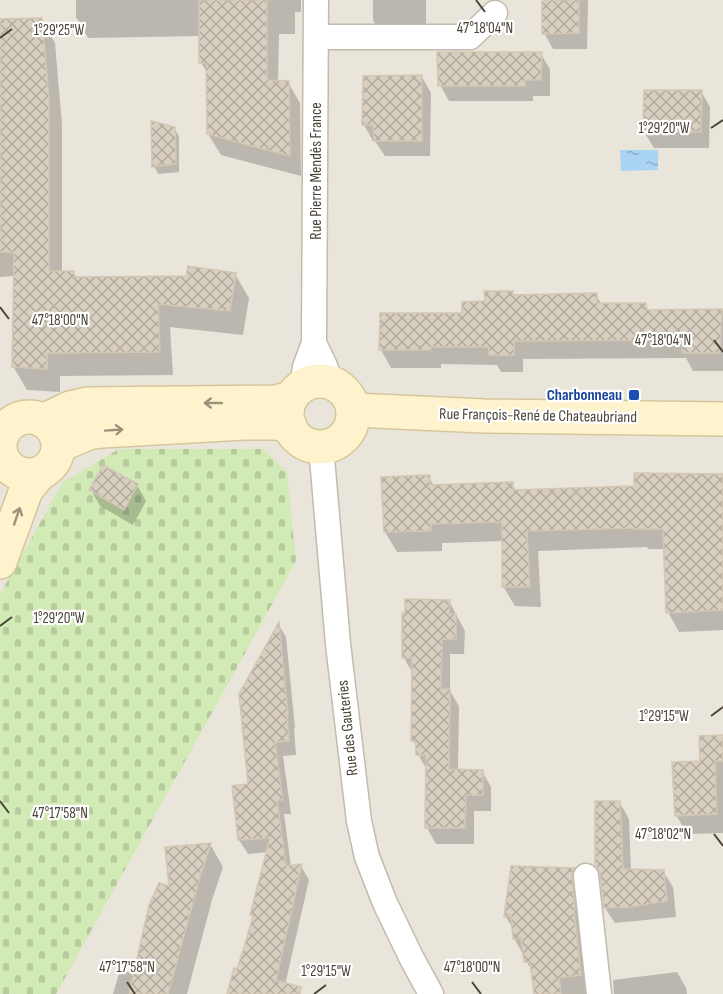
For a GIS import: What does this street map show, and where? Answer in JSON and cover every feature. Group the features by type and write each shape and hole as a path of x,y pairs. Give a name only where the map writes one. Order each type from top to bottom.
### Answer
{"street":[{"name":"Rue Pierre Mendès France","path":"303,398 325,366 314,343 316,0"},
{"path":"316,37 470,37 495,13"},
{"path":"51,433 88,434 102,431 276,423 303,398 339,387 346,393 354,410 352,424 346,436 335,444 322,448 302,443 295,436 303,398"},
{"name":"Rue François-René de Chateaubriand","path":"354,410 484,416 723,419"},
{"path":"35,418 51,433 57,454 47,469 31,475 14,471 8,465 2,445 10,424 18,419 35,418"},
{"name":"Rue des Gauteries","path":"322,448 338,644 359,821 367,857 385,903 431,994"},
{"path":"0,562 26,490 40,473"},
{"path":"586,876 599,994"}],"shaded area":[{"path":"0,0 723,0 723,994 0,994"}],"green space":[{"path":"119,449 263,449 287,472 296,561 56,994 0,994 0,594 63,482"}],"water":[{"path":"620,150 658,150 658,170 621,171"}],"building":[{"path":"199,0 267,0 267,80 289,81 290,156 207,134 206,63 199,63"},
{"path":"542,0 579,0 579,33 542,34"},
{"path":"42,18 49,100 49,271 74,271 74,277 186,276 188,266 236,273 230,311 158,304 160,352 47,353 47,369 12,367 14,252 0,252 0,19"},
{"path":"437,52 542,52 541,80 525,80 525,86 438,86"},
{"path":"422,75 422,141 374,141 373,125 362,125 363,76"},
{"path":"644,90 702,90 701,132 643,132"},
{"path":"151,121 175,127 176,164 152,167"},
{"path":"484,291 513,291 513,295 597,293 597,303 646,303 646,310 722,309 720,353 682,353 682,340 514,341 514,355 489,355 489,347 379,350 380,313 462,313 462,302 485,301"},
{"path":"103,465 138,484 124,510 89,490"},
{"path":"634,473 723,474 723,610 666,613 663,529 527,531 530,587 502,587 502,522 431,524 431,531 384,532 381,477 430,475 430,485 513,482 513,490 634,486"},
{"path":"405,599 450,600 449,614 456,614 456,639 442,639 441,689 450,689 449,769 483,770 483,795 466,795 465,828 425,828 426,755 416,755 416,741 411,741 412,658 402,658 402,613 405,613"},
{"path":"279,622 289,741 275,742 283,800 277,800 286,866 302,864 276,980 301,987 300,994 227,994 253,916 250,915 270,838 238,840 232,786 248,784 239,694"},
{"path":"723,735 723,761 715,761 717,814 675,816 672,762 700,761 699,736"},
{"path":"595,801 620,801 623,869 664,870 667,901 604,908 600,874 595,866"},
{"path":"211,843 168,994 129,994 149,905 159,883 169,886 165,847"},
{"path":"511,866 575,868 572,877 581,975 559,978 561,994 534,994 530,962 524,962 521,938 513,939 511,916 504,917"}],"place":[{"name":"Charbonneau","path":"634,395"}]}
